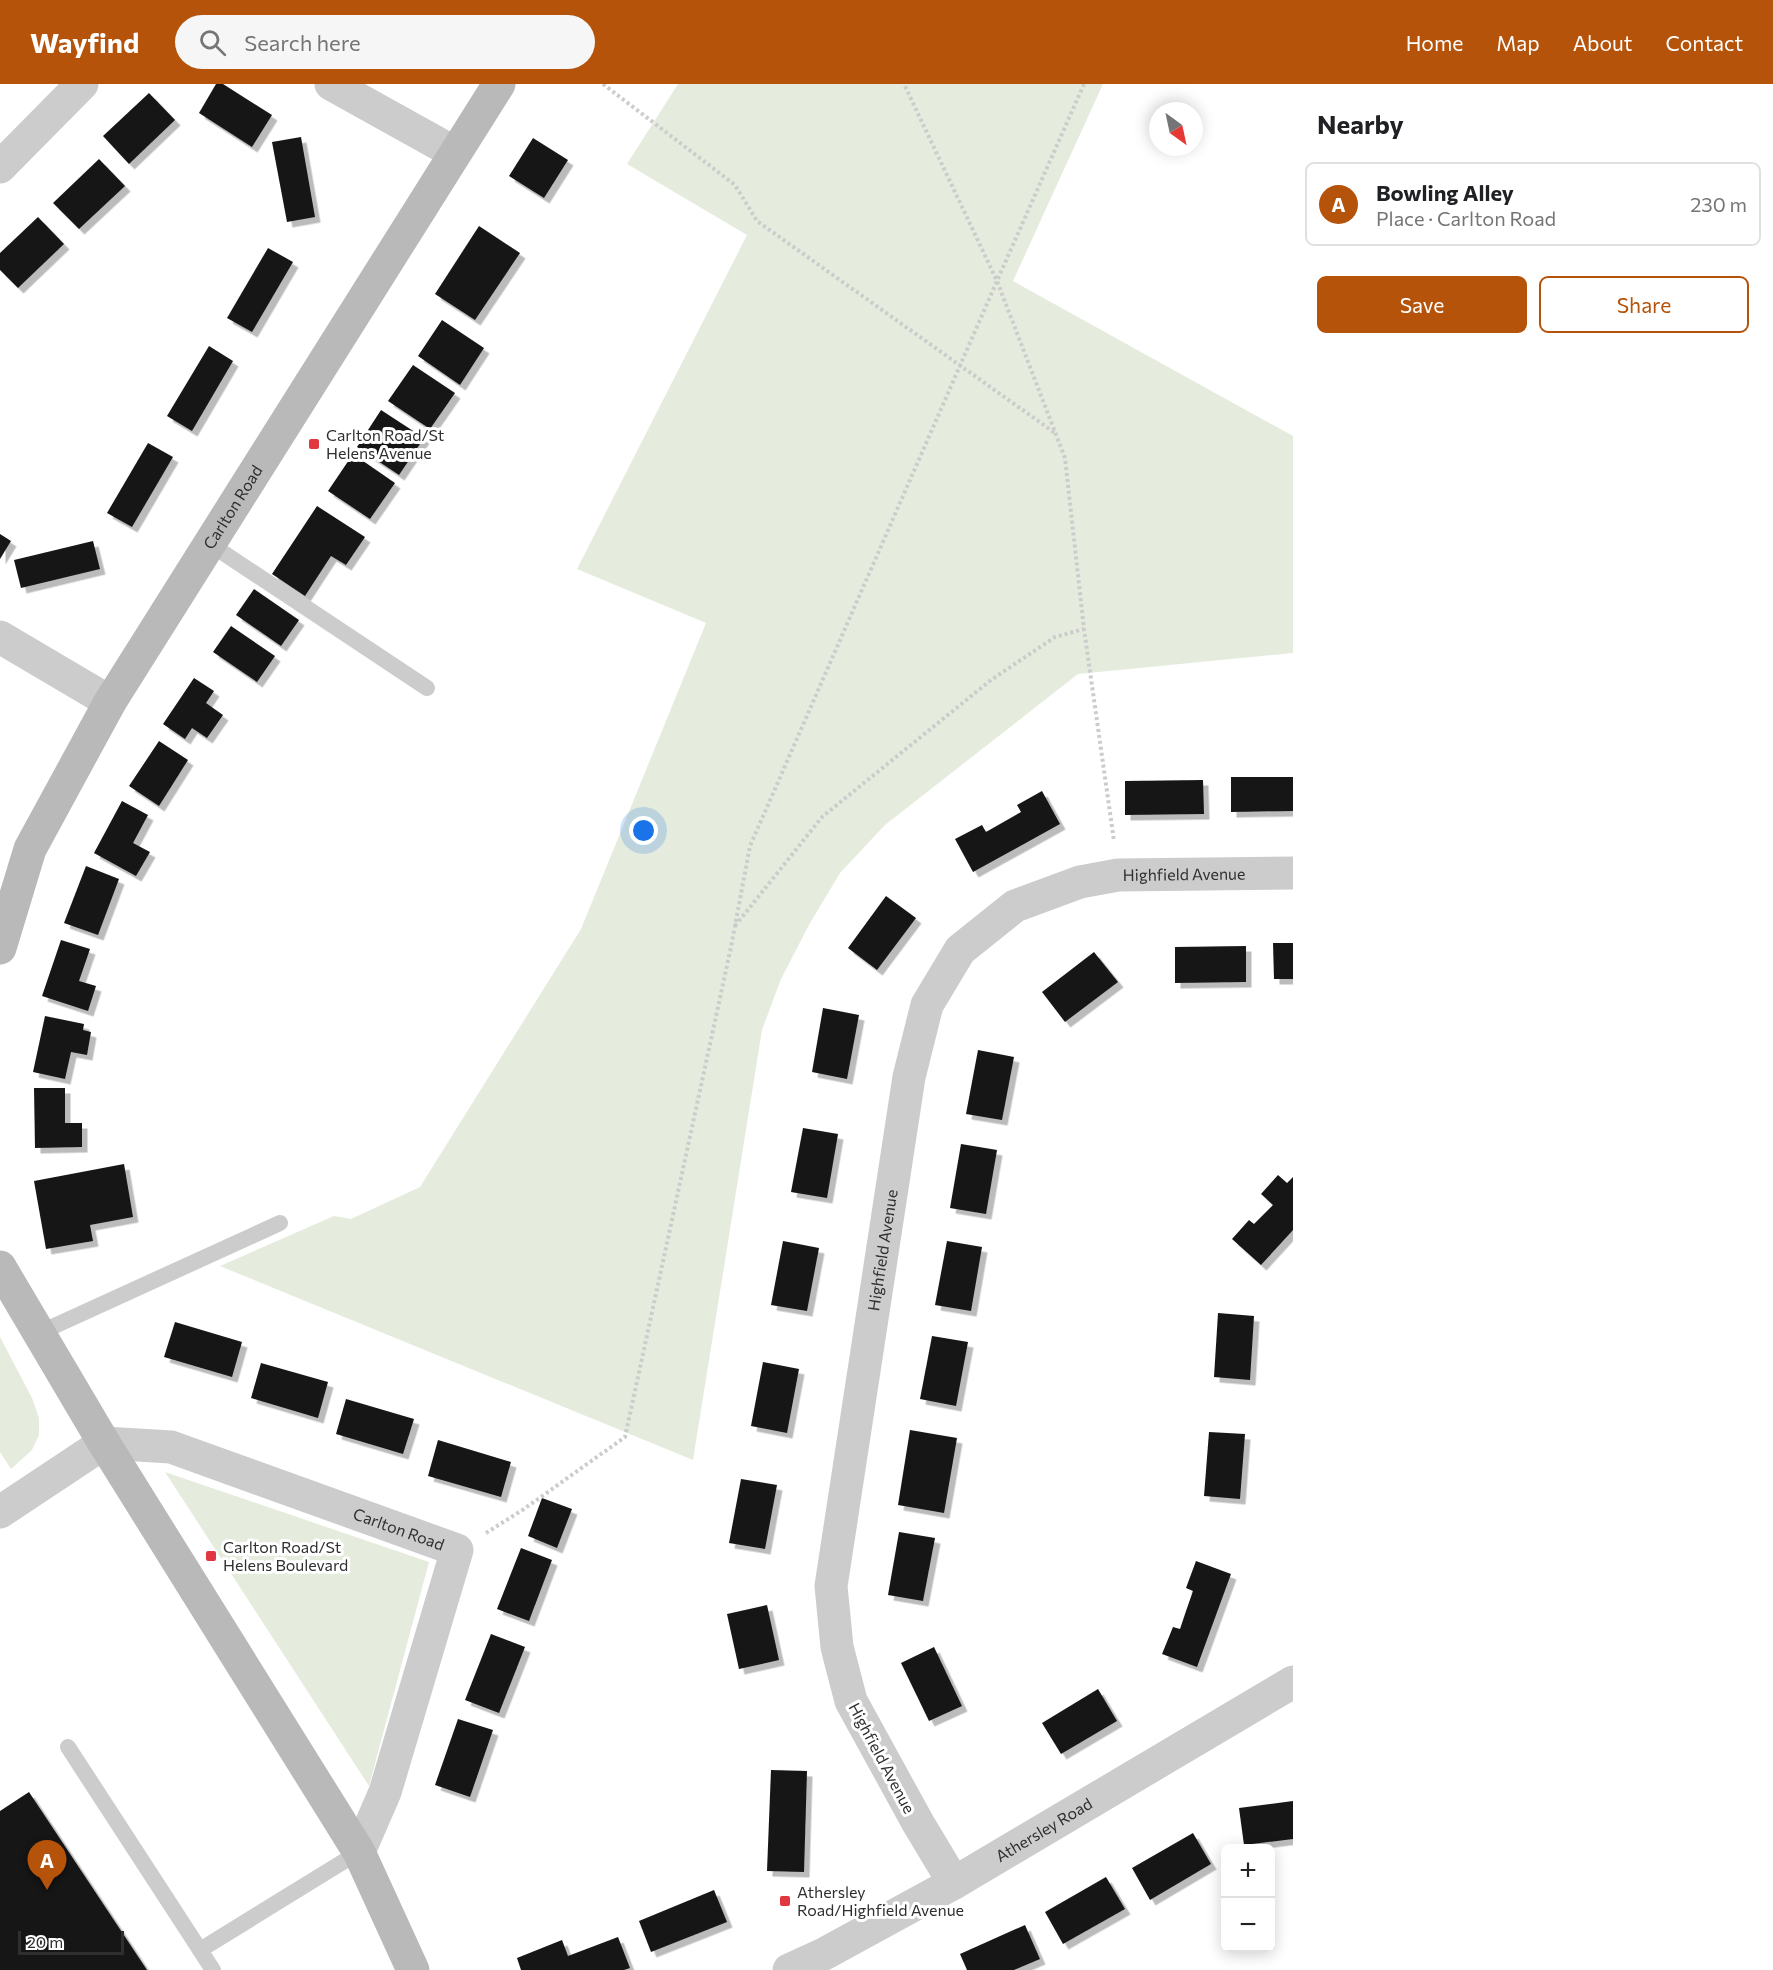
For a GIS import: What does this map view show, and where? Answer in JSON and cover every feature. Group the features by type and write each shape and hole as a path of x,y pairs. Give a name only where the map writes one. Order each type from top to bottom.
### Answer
{"main road":[{"name":"Carlton Road","path":"0,948 30,849 110,702 500,84"},
{"path":"0,1267 104,1443 359,1852 413,1970"}],"street":[{"path":"0,167 82,84"},
{"path":"332,84 455,153"},
{"path":"0,637 110,702"},
{"name":"Highfield Avenue","path":"954,1883 851,1701 837,1647 831,1586 909,1077 927,1005 960,950 1015,906 1080,882 1118,875 1293,873"},
{"path":"0,1512 104,1443"},
{"name":"Carlton Road","path":"104,1443 171,1447 457,1550 385,1792 359,1852"},
{"name":"Athersley Road","path":"789,1970 824,1954 954,1883 1293,1682"}],"lane":[{"path":"210,544 427,688"},
{"path":"39,1333 280,1223"},
{"path":"68,1747 213,1970"},
{"path":"200,1950 359,1852"}],"path":[{"path":"603,84 735,185 757,221 1055,434"},
{"path":"904,84 996,281 1065,458 1084,628 1118,875"},
{"path":"457,1550 524,1509 625,1437 735,927 750,846 1084,84"},
{"path":"735,927 822,817 991,680 1055,637 1084,628"}],"green space":[{"path":"678,84 1103,84 1013,281 1293,436 1293,653 1078,674 885,825 840,873 810,923 781,979 762,1030 693,1460 220,1266 334,1216 351,1219 420,1187 581,929 706,623 577,569 747,235 627,164"},
{"path":"0,1337 32,1398 39,1418 39,1435 32,1450 11,1469 0,1452"},
{"path":"165,1472 429,1562 369,1786"}],"building":[{"path":"216,84 223,84 272,115 252,147 199,113"},
{"path":"149,93 175,120 129,164 103,136"},
{"path":"301,137 315,217 287,222 272,142"},
{"path":"533,138 568,160 544,198 509,176"},
{"path":"99,159 125,186 79,229 53,203"},
{"path":"38,217 64,244 18,288 0,270 0,253"},
{"path":"479,226 520,253 475,320 435,294"},
{"path":"268,248 293,262 252,332 227,318"},
{"path":"442,320 484,348 460,385 418,356"},
{"path":"209,346 233,361 192,431 167,416"},
{"path":"413,365 455,393 430,429 388,401"},
{"path":"381,410 424,438 399,475 357,447"},
{"path":"148,443 173,457 132,527 107,513"},
{"path":"353,454 395,483 370,519 328,491"},
{"path":"317,506 365,537 346,565 331,556 305,596 272,574"},
{"path":"0,534 11,541 0,559"},
{"path":"93,541 100,569 21,588 14,560"},
{"path":"254,589 299,620 281,646 236,615"},
{"path":"231,626 275,656 257,682 213,652"},
{"path":"194,678 214,691 206,703 223,715 207,738 192,728 185,739 163,724"},
{"path":"159,741 188,760 159,806 129,786"},
{"path":"1231,777 1293,777 1293,811 1231,812"},
{"path":"1203,780 1204,814 1125,815 1125,781"},
{"path":"1042,791 1060,824 973,872 955,839 982,825 986,832 1021,812 1017,805"},
{"path":"122,801 148,815 133,843 150,852 136,876 94,853"},
{"path":"86,866 119,879 98,935 64,923"},
{"path":"886,896 916,918 877,970 848,948"},
{"path":"61,940 90,949 79,981 96,986 88,1011 42,996"},
{"path":"1273,943 1293,943 1293,979 1274,979"},
{"path":"1246,946 1246,982 1175,983 1175,947"},
{"path":"1094,952 1118,982 1065,1022 1042,992"},
{"path":"823,1008 859,1015 847,1079 812,1072"},
{"path":"45,1016 84,1024 83,1030 91,1032 87,1055 71,1052 65,1079 33,1072"},
{"path":"978,1050 1014,1057 1002,1120 966,1114"},
{"path":"34,1088 65,1088 65,1123 82,1123 82,1147 35,1148"},
{"path":"803,1128 838,1134 827,1198 791,1192"},
{"path":"961,1144 997,1150 986,1214 950,1208"},
{"path":"124,1164 133,1217 90,1225 93,1241 46,1249 34,1181"},
{"path":"1278,1175 1287,1183 1293,1177 1293,1230 1261,1265 1232,1239 1249,1220 1254,1224 1273,1205 1261,1194"},
{"path":"783,1241 819,1248 807,1311 771,1305"},
{"path":"947,1241 982,1247 971,1311 935,1305"},
{"path":"1218,1313 1254,1316 1250,1380 1214,1377"},
{"path":"175,1322 242,1342 232,1377 164,1357"},
{"path":"932,1336 968,1342 956,1406 920,1399"},
{"path":"763,1362 799,1369 787,1433 751,1426"},
{"path":"261,1363 328,1382 318,1418 251,1398"},
{"path":"346,1399 414,1419 403,1454 336,1434"},
{"path":"910,1430 957,1438 944,1513 898,1505"},
{"path":"1209,1432 1245,1434 1240,1499 1204,1496"},
{"path":"438,1440 511,1462 501,1497 428,1476"},
{"path":"741,1479 777,1485 765,1549 729,1543"},
{"path":"542,1498 572,1509 557,1548 528,1536"},
{"path":"899,1532 935,1538 923,1601 888,1595"},
{"path":"521,1548 552,1560 529,1621 497,1609"},
{"path":"1196,1561 1231,1574 1197,1667 1162,1654 1173,1627 1180,1629 1193,1591 1186,1588"},
{"path":"767,1605 779,1660 739,1669 727,1614"},
{"path":"491,1634 525,1647 499,1713 465,1700"},
{"path":"934,1647 962,1706 929,1721 901,1663"},
{"path":"1098,1689 1117,1721 1061,1754 1042,1723"},
{"path":"458,1719 493,1730 470,1797 435,1785"},
{"path":"771,1770 807,1771 804,1872 767,1871"},
{"path":"29,1792 147,1970 0,1970 0,1811"},
{"path":"1293,1801 1293,1839 1244,1844 1239,1808"},
{"path":"1193,1833 1211,1864 1150,1900 1132,1868"},
{"path":"1106,1877 1125,1909 1063,1944 1045,1912"},
{"path":"714,1890 727,1922 651,1952 639,1921"},
{"path":"1025,1925 1040,1959 1014,1970 967,1970 960,1954"},
{"path":"618,1937 630,1968 624,1970 521,1970 517,1958 562,1940 568,1956"}],"place":[{"name":"Carlton Road/St Helens Avenue","path":"314,444"},
{"name":"Carlton Road/St Helens Boulevard","path":"211,1556"},
{"name":"Bowling Alley","path":"47,1890"},
{"name":"Athersley Road/Highfield Avenue","path":"785,1901"}]}
